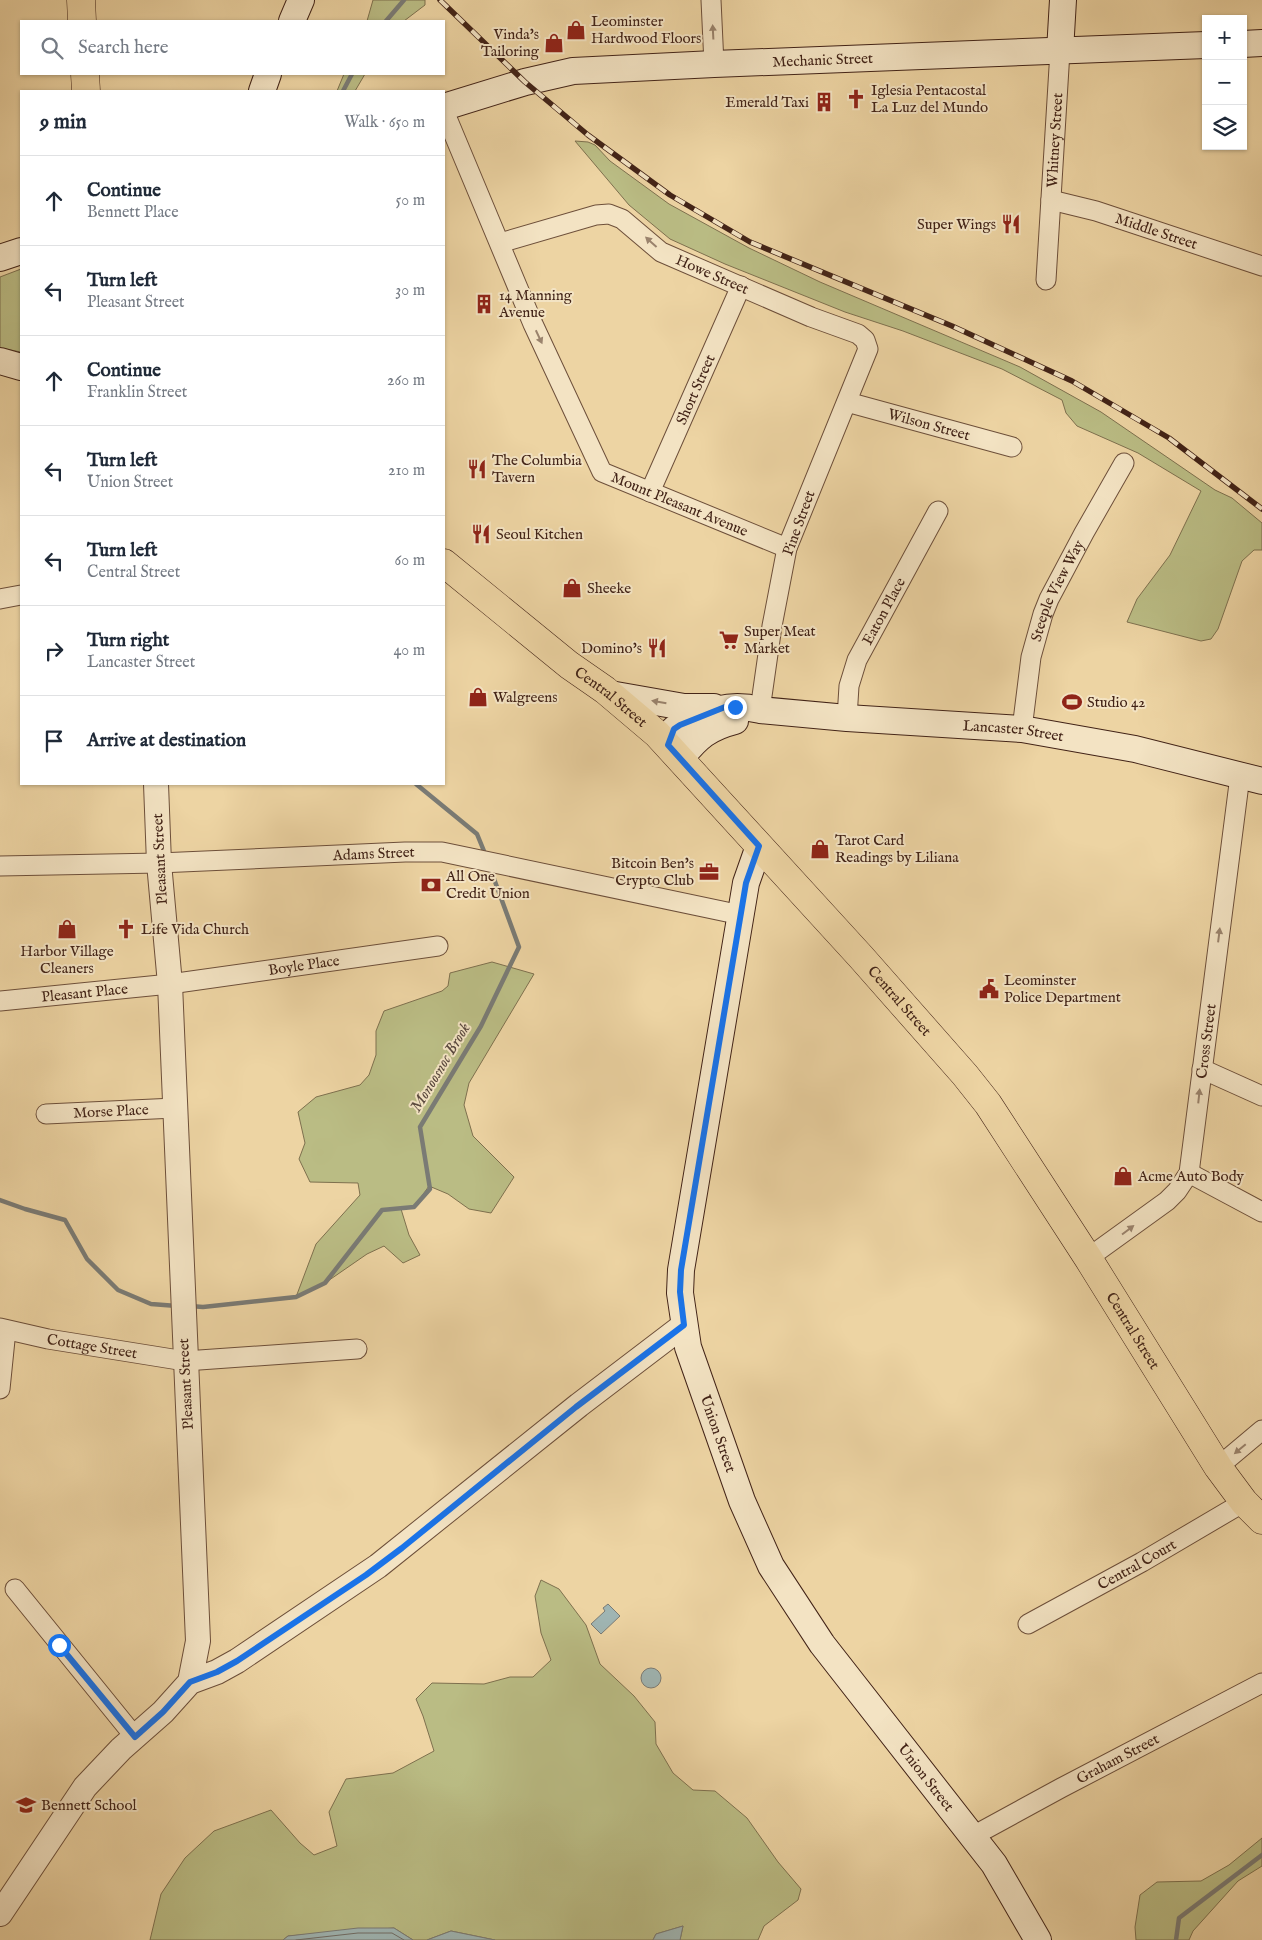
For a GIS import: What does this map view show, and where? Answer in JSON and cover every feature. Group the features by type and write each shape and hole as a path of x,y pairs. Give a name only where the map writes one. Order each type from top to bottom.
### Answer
{"main road":[{"path":"81,0 82,20"},
{"path":"292,20 301,0"},
{"name":"Whitney Street","path":"1060,51 1063,0"},
{"path":"1247,44 1262,43"},
{"name":"Mechanic Street","path":"445,107 524,82 573,71 1202,45"},
{"path":"85,75 86,90"},
{"path":"262,90 268,75"},
{"path":"0,258 20,251"},
{"path":"0,361 20,366"},
{"name":"Central Street","path":"445,564 569,665 610,694 657,734 966,1075 988,1104 1088,1258 1218,1467 1253,1511"},
{"path":"610,694 684,707 725,707"},
{"name":"Lancaster Street","path":"674,752 674,729 680,725 725,707 749,707 760,710 846,718 1022,729 1135,749 1251,778"},
{"path":"674,752 720,725 748,718 760,710"},
{"name":"Union Street","path":"759,846 746,883 681,1270 680,1292 688,1347 742,1500 781,1584 822,1644 994,1864 1038,1940"}],"street":[{"path":"712,0 714,64"},
{"name":"Whitney Street","path":"1046,280 1060,51"},
{"name":"Mount Pleasant Avenue","path":"445,113 533,324 602,472 787,548"},
{"name":"Middle Street","path":"1051,200 1096,211 1262,266"},
{"name":"Howe Street","path":"500,243 596,216 609,214 622,218 661,252 858,334 866,340 868,349 847,402"},
{"name":"Short Street","path":"650,492 741,286"},
{"name":"Wilson Street","path":"847,402 1012,448"},
{"name":"Pine Street","path":"760,710 772,626 787,548 847,402"},
{"name":"Steeple View Way","path":"1022,729 1031,657 1046,606 1084,533 1124,463"},
{"name":"Eaton Place","path":"846,718 849,686 857,660 938,511"},
{"path":"0,599 20,595"},
{"name":"Cross Street","path":"1088,1258 1167,1201 1189,1173 1202,1068 1251,778"},
{"name":"Pleasant Street","path":"156,785 159,863 170,984 198,1641 190,1682"},
{"name":"Adams Street","path":"0,866 159,863 424,851 442,852 741,915"},
{"name":"Boyle Place","path":"170,984 438,946"},
{"name":"Pleasant Place","path":"0,1001 170,984"},
{"path":"1202,1068 1262,1096"},
{"name":"Morse Place","path":"46,1114 175,1108"},
{"path":"1189,1173 1262,1212"},
{"path":"0,1914 85,1787 120,1749 163,1712 190,1682 217,1672 237,1661 366,1575 579,1405 684,1325"},
{"path":"0,1389 3,1329"},
{"name":"Cottage Street","path":"3,1329 185,1361 357,1349"},
{"path":"1218,1467 1262,1430"},
{"name":"Central Court","path":"1028,1624 1142,1562 1253,1511"},
{"path":"15,1588 135,1737"},
{"name":"Graham Street","path":"973,1836 1262,1683"}],"green space":[{"path":"373,0 425,0 425,5 405,20 367,20"},
{"path":"344,75 364,75 356,90 337,90"},
{"path":"575,141 588,142 595,145 610,161 669,204 749,248 820,282 1020,367 1101,412 1215,490 1232,498 1262,523 1262,550 1254,550 1242,561 1218,629 1211,639 1201,641 1127,622 1137,599 1170,555 1201,491 1138,453 1077,426 1066,413 1062,400 1002,369 903,331 845,312 725,264 670,239 629,205"},
{"path":"20,269 20,352 0,348 0,277"},
{"path":"492,962 534,974 469,1083 464,1105 473,1136 514,1177 491,1213 469,1209 448,1194 429,1186 414,1207 401,1209 409,1235 420,1255 403,1263 384,1246 367,1254 325,1283 296,1297 316,1244 360,1195 358,1183 310,1182 299,1159 305,1143 298,1112 316,1097 360,1085 369,1075 376,1055 376,1031 384,1011 442,991 448,986 450,973"},
{"path":"541,1580 559,1589 586,1625 600,1664 634,1696 655,1722 656,1744 673,1773 693,1790 715,1791 747,1818 778,1862 801,1889 798,1900 764,1926 758,1940 680,1940 683,1926 656,1934 653,1940 495,1940 451,1931 427,1940 413,1940 394,1928 288,1936 283,1940 150,1940 161,1894 185,1858 214,1831 271,1810 300,1843 314,1855 337,1846 329,1812 346,1779 393,1773 434,1751 416,1699 432,1683 484,1684 510,1677 533,1677 551,1660 541,1633 535,1596"},
{"path":"1262,1838 1262,1866 1238,1881 1193,1931 1189,1940 1136,1940 1135,1927 1140,1895 1157,1882 1201,1881 1229,1865"}],"water":[{"path":"608,1604 620,1616 601,1634 591,1624 605,1611 603,1608"},
{"path":"651,1668 658,1671 661,1678 658,1685 651,1688 644,1685 641,1678 644,1671"},
{"path":"683,1926 680,1940 653,1940 656,1934"},
{"path":"358,1928 394,1928 413,1940 283,1940 288,1936"},
{"path":"451,1931 495,1940 427,1940"}],"waterway":[{"name":"Monoosnoc Brook","path":"387,20 404,0"},
{"name":"Monoosnoc Brook","path":"344,90 351,75"},
{"name":"Monoosnoc Brook","path":"417,785 477,834 486,856"},
{"name":"Monoosnoc Brook","path":"190,1306 203,1307 296,1297 325,1283 382,1210 414,1207 430,1189 420,1127 481,1026 519,947 490,868"},
{"name":"Monoosnoc Brook","path":"0,1200 65,1220 87,1259 118,1290 151,1304 177,1306"},
{"path":"1176,1940 1179,1918 1262,1855"}],"railway":[{"path":"440,0 525,82 588,135 670,195 750,242 952,326 1072,381 1169,438 1262,509"}],"place":[{"name":"Leominster Hardwood Floors","path":"576,30"},
{"name":"Vinda's Tailoring","path":"554,43"},
{"name":"Iglesia Pentacostal La Luz del Mundo","path":"856,99"},
{"name":"Emerald Taxi","path":"824,102"},
{"name":"Super Wings","path":"1011,224"},
{"name":"14 Manning Avenue","path":"484,304"},
{"name":"The Columbia Tavern","path":"477,469"},
{"name":"Seoul Kitchen","path":"481,534"},
{"name":"Sheeke","path":"572,588"},
{"name":"Super Meat Market","path":"729,640"},
{"name":"Domino's","path":"657,648"},
{"name":"Walgreens","path":"478,697"},
{"name":"Studio 42","path":"1072,702"},
{"name":"Tarot Card Readings by Liliana","path":"820,849"},
{"name":"Bitcoin Ben's Crypto Club","path":"709,872"},
{"name":"All One Credit Union","path":"431,885"},
{"name":"Harbor Village Cleaners","path":"67,929"},
{"name":"Life Vida Church","path":"126,929"},
{"name":"Leominster Police Department","path":"989,989"},
{"name":"Acme Auto Body","path":"1123,1176"},
{"name":"Bennett School","path":"26,1805"}],"route":[{"path":"59,1645 135,1737 163,1712 190,1682 217,1672 237,1661 366,1575 632,1363 684,1325 680,1292 681,1270 746,883 759,846 668,745 674,729 680,725 702,714 725,707 735,707"}]}
